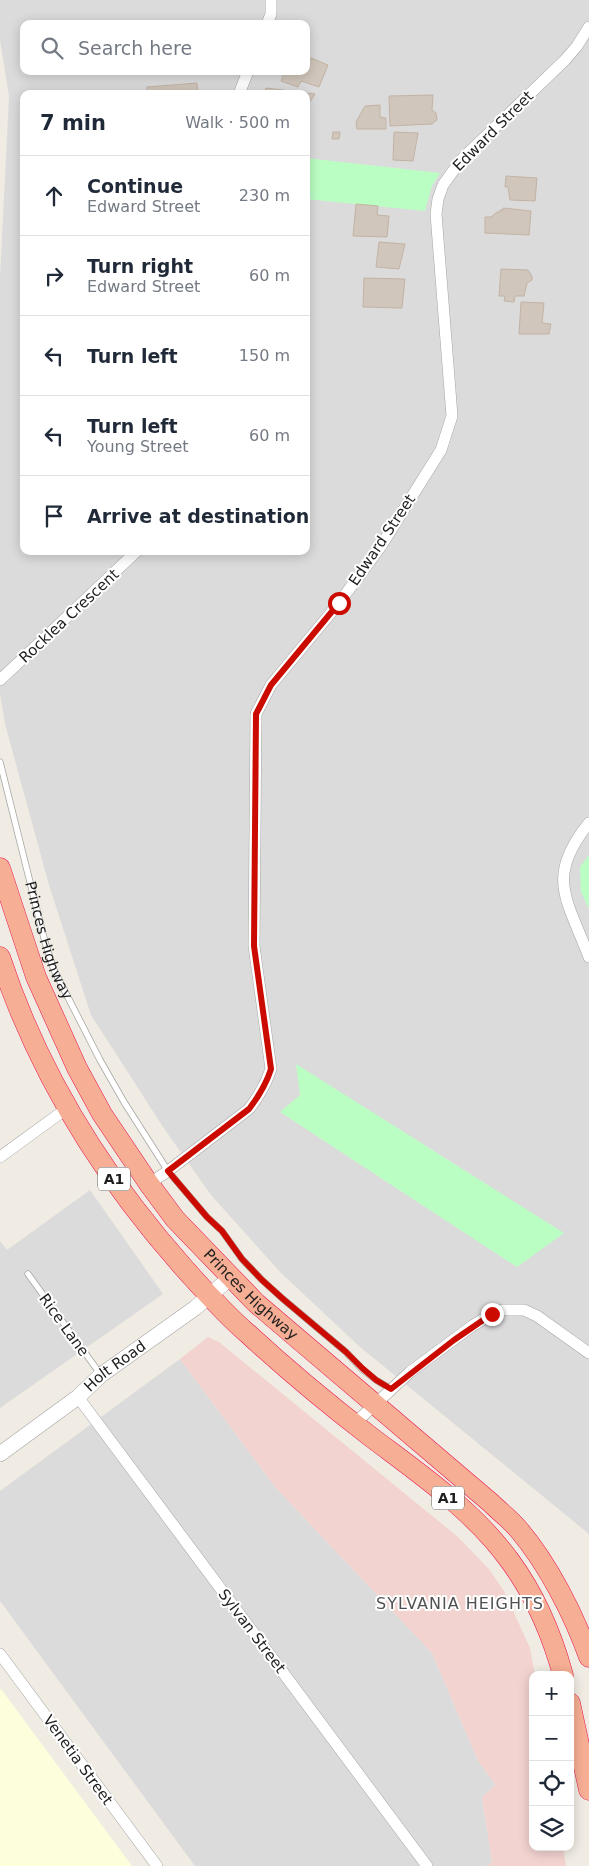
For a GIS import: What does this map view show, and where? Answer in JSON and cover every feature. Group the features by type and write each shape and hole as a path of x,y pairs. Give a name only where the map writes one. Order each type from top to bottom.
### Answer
{"highway":[{"name":"Princes Highway","path":"0,868 36,977 76,1068 102,1114 148,1184 175,1219 230,1278 286,1330 491,1503 518,1529 542,1562 581,1634 589,1657"},
{"name":"Princes Highway","path":"0,957 10,987 66,1109 127,1199 154,1235 209,1296 244,1331 354,1424 433,1484 488,1534 511,1562 534,1600 554,1643 562,1671"},
{"path":"573,1716 589,1790"}],"street":[{"path":"268,20 270,0"},
{"name":"Edward Street","path":"148,1184 249,1109 264,1088 271,1069 254,946 256,714 271,685 339,603 381,546 440,450 452,416 436,214 443,184 460,160 565,60 589,27"},
{"path":"241,90 246,75"},
{"name":"Rocklea Crescent","path":"0,680 133,555"},
{"path":"589,823 575,840 566,857 562,883 589,956"},
{"path":"0,1157 66,1109"},
{"name":"Holt Road","path":"0,1454 78,1396 101,1375 184,1316 230,1278"},
{"path":"354,1424 391,1389 472,1326 503,1310 524,1310 537,1316 589,1353"},
{"name":"Sylvan Street","path":"78,1396 427,1866"},
{"name":"Venetia Street","path":"0,1654 157,1866"}],"lane":[{"name":"Princes Highway","path":"0,762 45,942 54,970 119,1094 168,1171 207,1217 222,1231 242,1259 262,1280 362,1368 376,1380 391,1389"},
{"name":"Rice Lane","path":"28,1274 101,1375"}],"shaded area":[{"path":"0,0 589,0 589,1534 360,1347 281,1273 211,1195 163,1127 91,1015 49,885 5,724 0,693 0,278 9,96 0,40"},
{"path":"90,1190 163,1294 0,1408 0,1241 7,1250"},
{"path":"208,1337 219,1342 458,1537 489,1569 504,1591 530,1648 534,1671 529,1671 529,1851 564,1851 566,1866 486,1866 492,1862 482,1797 496,1785 478,1761 432,1653 276,1488 180,1359"},
{"path":"180,1359 276,1488 432,1653 478,1761 496,1785 482,1797 492,1862 486,1866 195,1866 0,1601 0,1491"},
{"path":"1,1689 132,1866 0,1866"}],"green space":[{"path":"310,158 440,173 432,186 425,211 310,199"},
{"path":"589,855 589,909 581,892 580,867"},
{"path":"296,1064 564,1233 517,1267 280,1112 300,1095"}],"building":[{"path":"310,59 328,65 319,87 301,81 298,87 281,81 283,75 310,75"},
{"path":"197,83 198,90 147,90 147,87"},
{"path":"266,88 282,90 265,90"},
{"path":"310,93 315,94 310,102"},
{"path":"433,95 432,110 436,113 437,120 432,124 390,126 389,96"},
{"path":"380,105 380,117 386,118 386,129 357,129 356,122 365,106"},
{"path":"333,132 340,132 339,139 332,139"},
{"path":"394,132 418,133 413,161 393,160"},
{"path":"506,176 537,178 535,201 510,200 508,187 505,187"},
{"path":"356,204 378,206 377,215 389,216 387,237 353,236"},
{"path":"503,208 531,211 529,235 485,233 485,217 491,217 500,212 500,210 503,210"},
{"path":"379,242 405,244 399,269 376,267"},
{"path":"501,269 528,270 532,276 532,280 527,283 524,296 515,296 514,302 504,301 505,296 499,296"},
{"path":"364,278 405,279 402,308 363,307"},
{"path":"521,302 544,303 542,323 551,324 549,334 519,334"}],"district":[{"name":"SYLVANIA HEIGHTS","path":"460,1603"}],"route":[{"path":"339,603 271,685 256,714 254,946 271,1069 268,1079 249,1109 168,1171 207,1217 222,1231 234,1250 262,1280 376,1380 391,1389 410,1372 472,1326 492,1314"}]}
